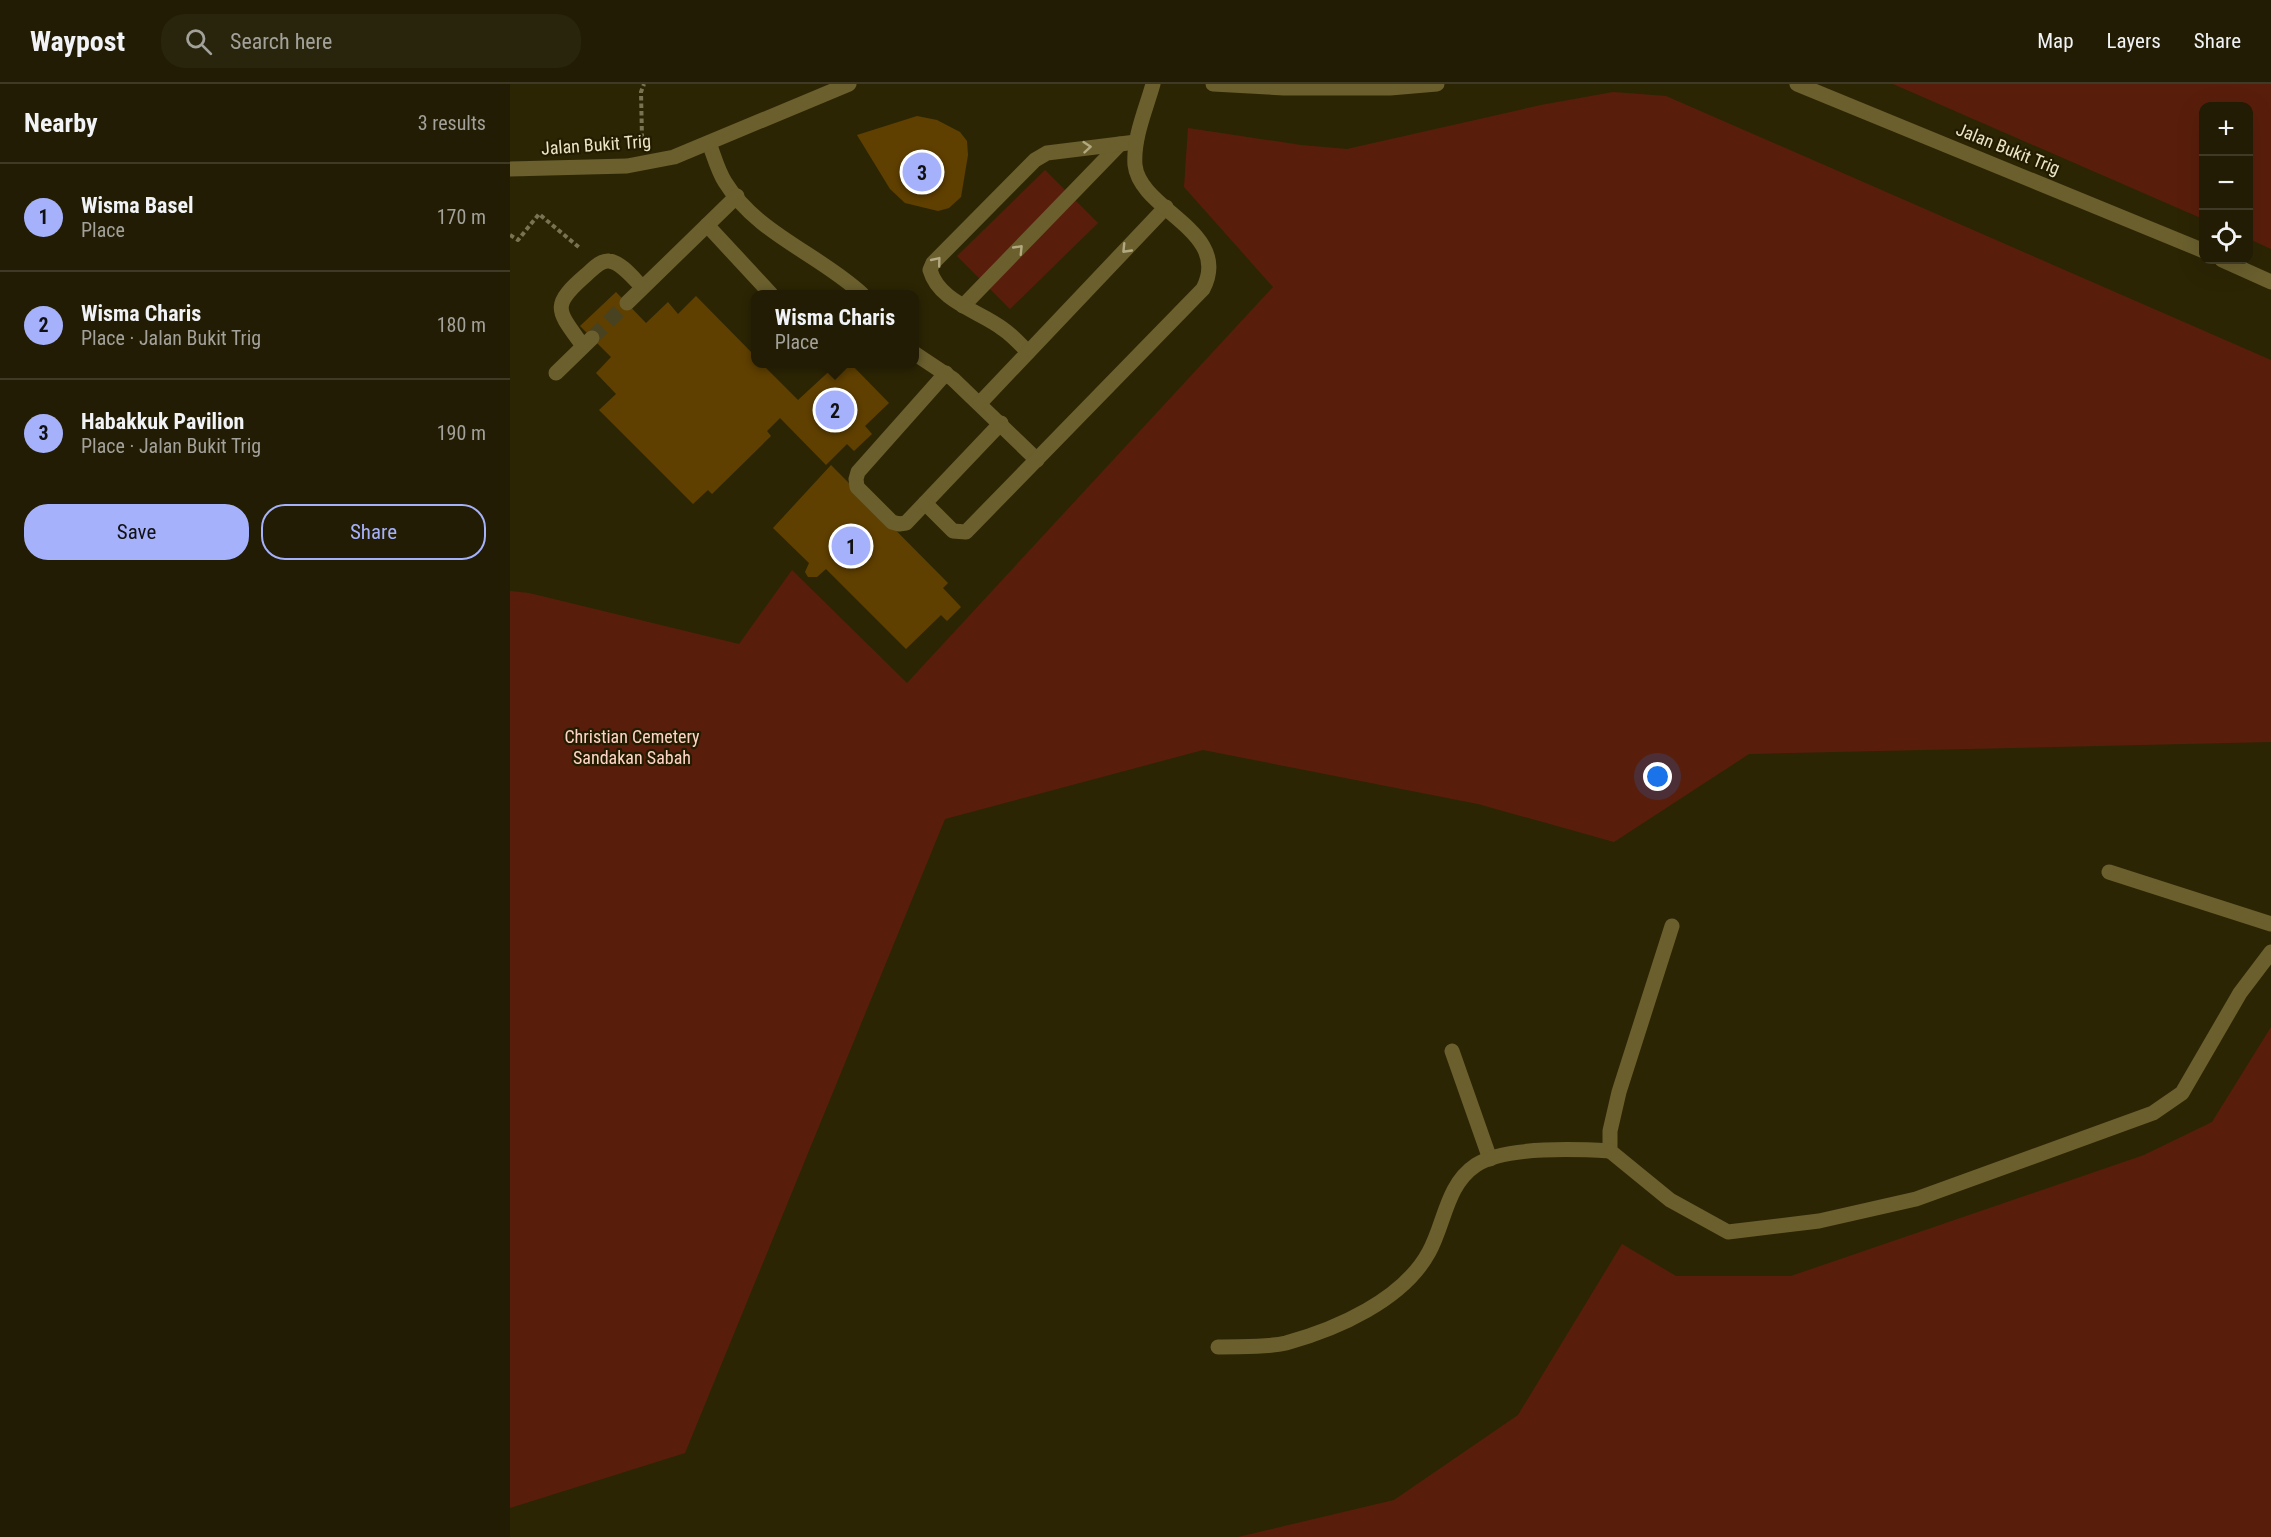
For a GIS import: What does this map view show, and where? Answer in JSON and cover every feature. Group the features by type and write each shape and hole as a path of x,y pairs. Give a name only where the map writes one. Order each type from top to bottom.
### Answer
{"street":[{"name":"Jalan Bukit Trig","path":"510,169 588,168 674,157 849,84"},
{"path":"925,503 953,531 966,532 1203,289 1210,275 1211,262 1198,240 1142,184 1135,167 1136,142 1154,84"},
{"path":"1213,84 1390,88 1437,84"},
{"name":"Jalan Bukit Trig","path":"1797,84 2199,249"},
{"path":"1028,352 1003,328 952,299 932,278 930,270 933,263 1035,160 1060,149 1136,142"},
{"path":"709,143 725,182 762,224 845,278 858,290"},
{"path":"963,306 1120,144"},
{"path":"627,303 737,196"},
{"path":"980,402 1166,207"},
{"path":"707,225 767,290"},
{"path":"556,373 587,342 563,318 562,299 566,292 599,264 609,261 619,265 642,287"},
{"path":"2231,264 2271,282"},
{"path":"919,356 946,373 980,402 1037,460"},
{"path":"946,373 858,472 857,487 892,522 906,523 1000,423"},
{"path":"2109,872 2271,924"},
{"path":"1610,1151 1610,1131 1619,1092 1672,926"},
{"path":"1218,1347 1285,1343 1376,1306 1408,1282 1429,1253 1454,1186 1475,1166 1490,1159 1522,1152 1578,1149 1610,1151 1670,1200 1728,1233 1819,1221 1916,1199 2153,1113 2182,1093 2240,993 2271,952"},
{"path":"1452,1051 1490,1159"}],"path":[{"path":"642,162 641,92 644,84"},
{"path":"510,235 518,240 539,214 599,264"}],"green space":[{"path":"1893,84 2271,84 2271,249 2253,241 2253,102 2199,102 2199,217"},
{"name":"Christian Cemetery Sandakan Sabah","path":"1613,92 1666,96 2271,360 2271,742 1749,754 1614,842 1478,804 1203,750 945,819 685,1453 510,1508 510,591 529,593 739,644 792,570 907,683 1273,287 1184,187 1188,128 1301,145 1347,149 1541,105"},
{"path":"1045,170 1098,223 1010,309 957,256"},
{"path":"2271,1027 2271,1537 1238,1537 1394,1500 1518,1415 1622,1244 1676,1276 1791,1276 2144,1155 2212,1122"}],"building":[{"path":"917,116 937,120 960,132 967,141 968,155 961,197 949,208 938,211 905,203 890,189 857,135"},
{"path":"616,292 646,323 668,302 678,314 696,296 751,352 751,368 766,368 798,400 833,368 855,368 889,403 865,426 872,434 854,451 847,444 826,465 780,418 767,431 771,436 712,494 708,490 693,504 599,410 616,394 596,373 611,357 580,326"},
{"path":"831,465 948,583 943,588 961,607 947,621 941,615 906,649 826,569 817,577 808,577 805,572 809,563 773,528"}],"tunnel":[{"path":"592,338 627,303"}],"place":[{"name":"Habakkuk Pavilion","path":"922,172"},
{"name":"Wisma Charis","path":"835,410"},
{"name":"Wisma Basel","path":"851,546"}]}
